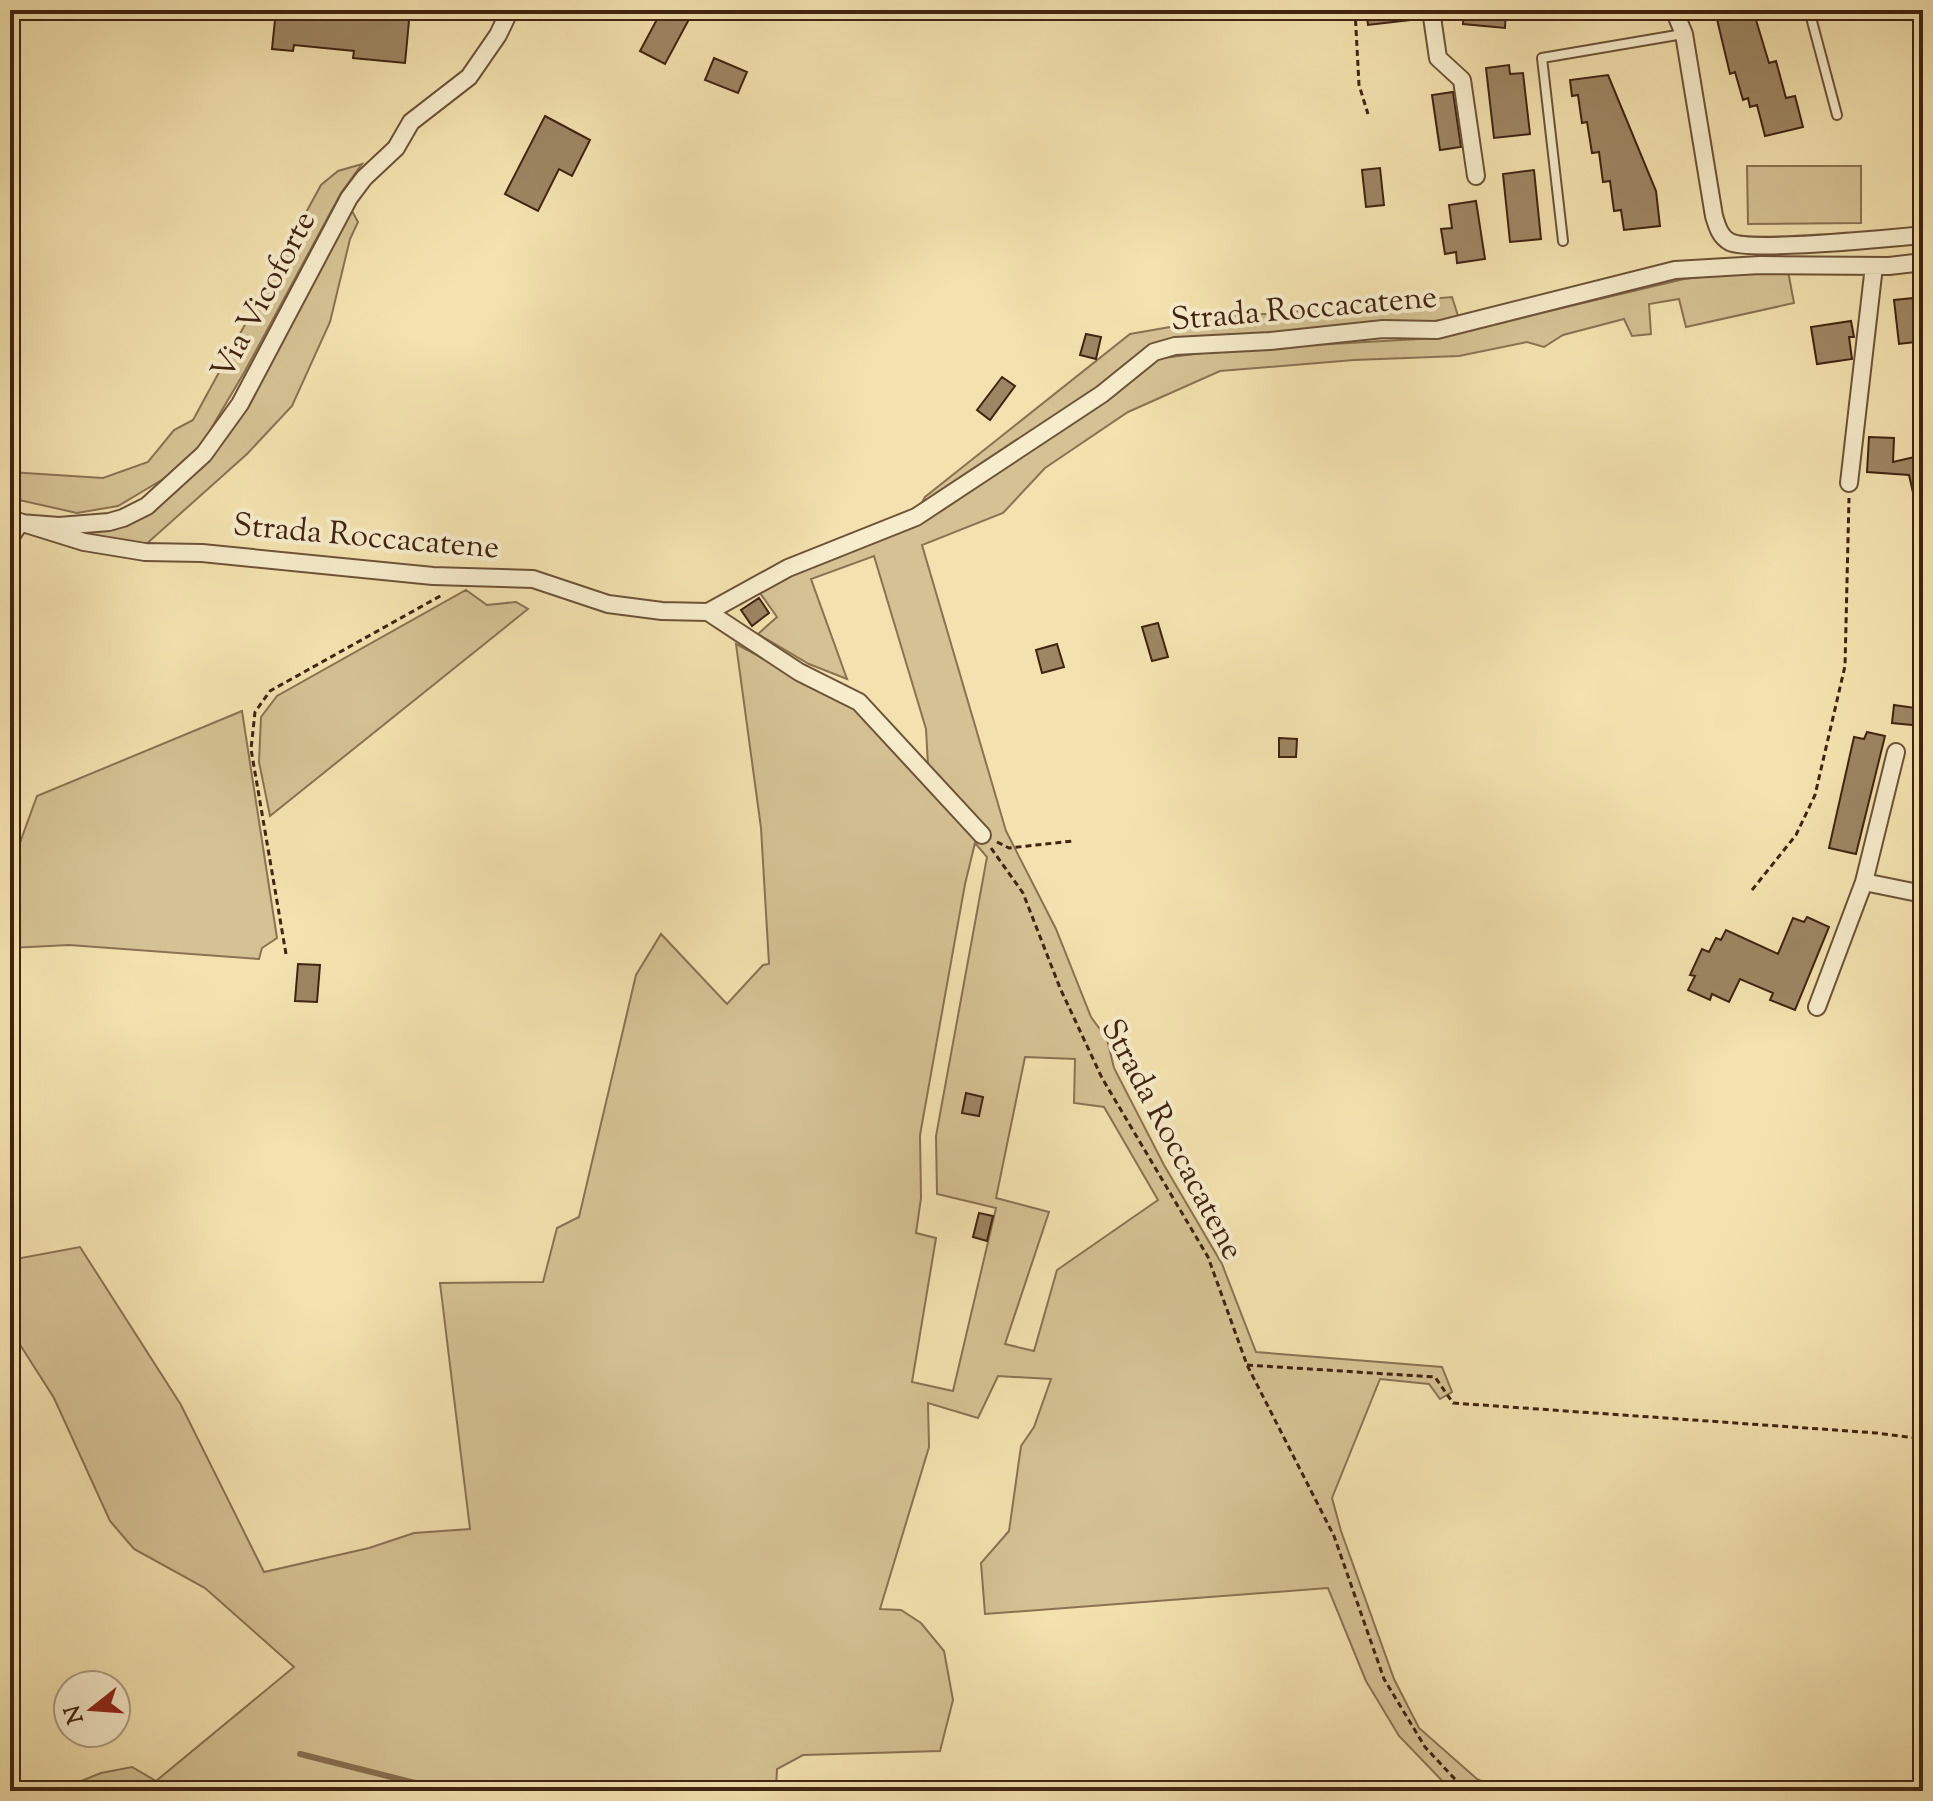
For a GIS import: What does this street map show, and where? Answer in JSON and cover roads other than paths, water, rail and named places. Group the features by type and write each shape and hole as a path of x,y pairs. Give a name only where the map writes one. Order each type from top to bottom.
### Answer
{"street":[{"name":"Via Vicoforte","path":"15,521 59,526 123,518 147,506 204,454 240,404 349,198 364,178 396,148 411,122 469,77 498,35 510,10"},
{"path":"1431,10 1438,58 1462,80 1476,176"},
{"path":"1674,10 1684,34 1714,216 1720,233 1731,243 1762,246 1923,235"},
{"name":"Strada Roccacatene","path":"15,521 84,542 145,552 202,553 433,576 533,579 608,604 662,611 708,612 788,568 916,517 1102,394 1154,352 1175,346 1270,341 1383,329 1437,330 1675,270 1760,265 1874,266 1923,262"},
{"path":"1849,483 1874,266"},
{"path":"10,538 15,521"},
{"path":"708,612 799,672 859,702 982,835"},
{"path":"1817,1007 1864,882 1896,752"},
{"path":"1864,882 1923,894"}],"lane":[{"path":"1809,10 1837,115"},
{"path":"1563,241 1542,58 1684,34"}],"waterway":[{"path":"300,1754 447,1791"}]}
